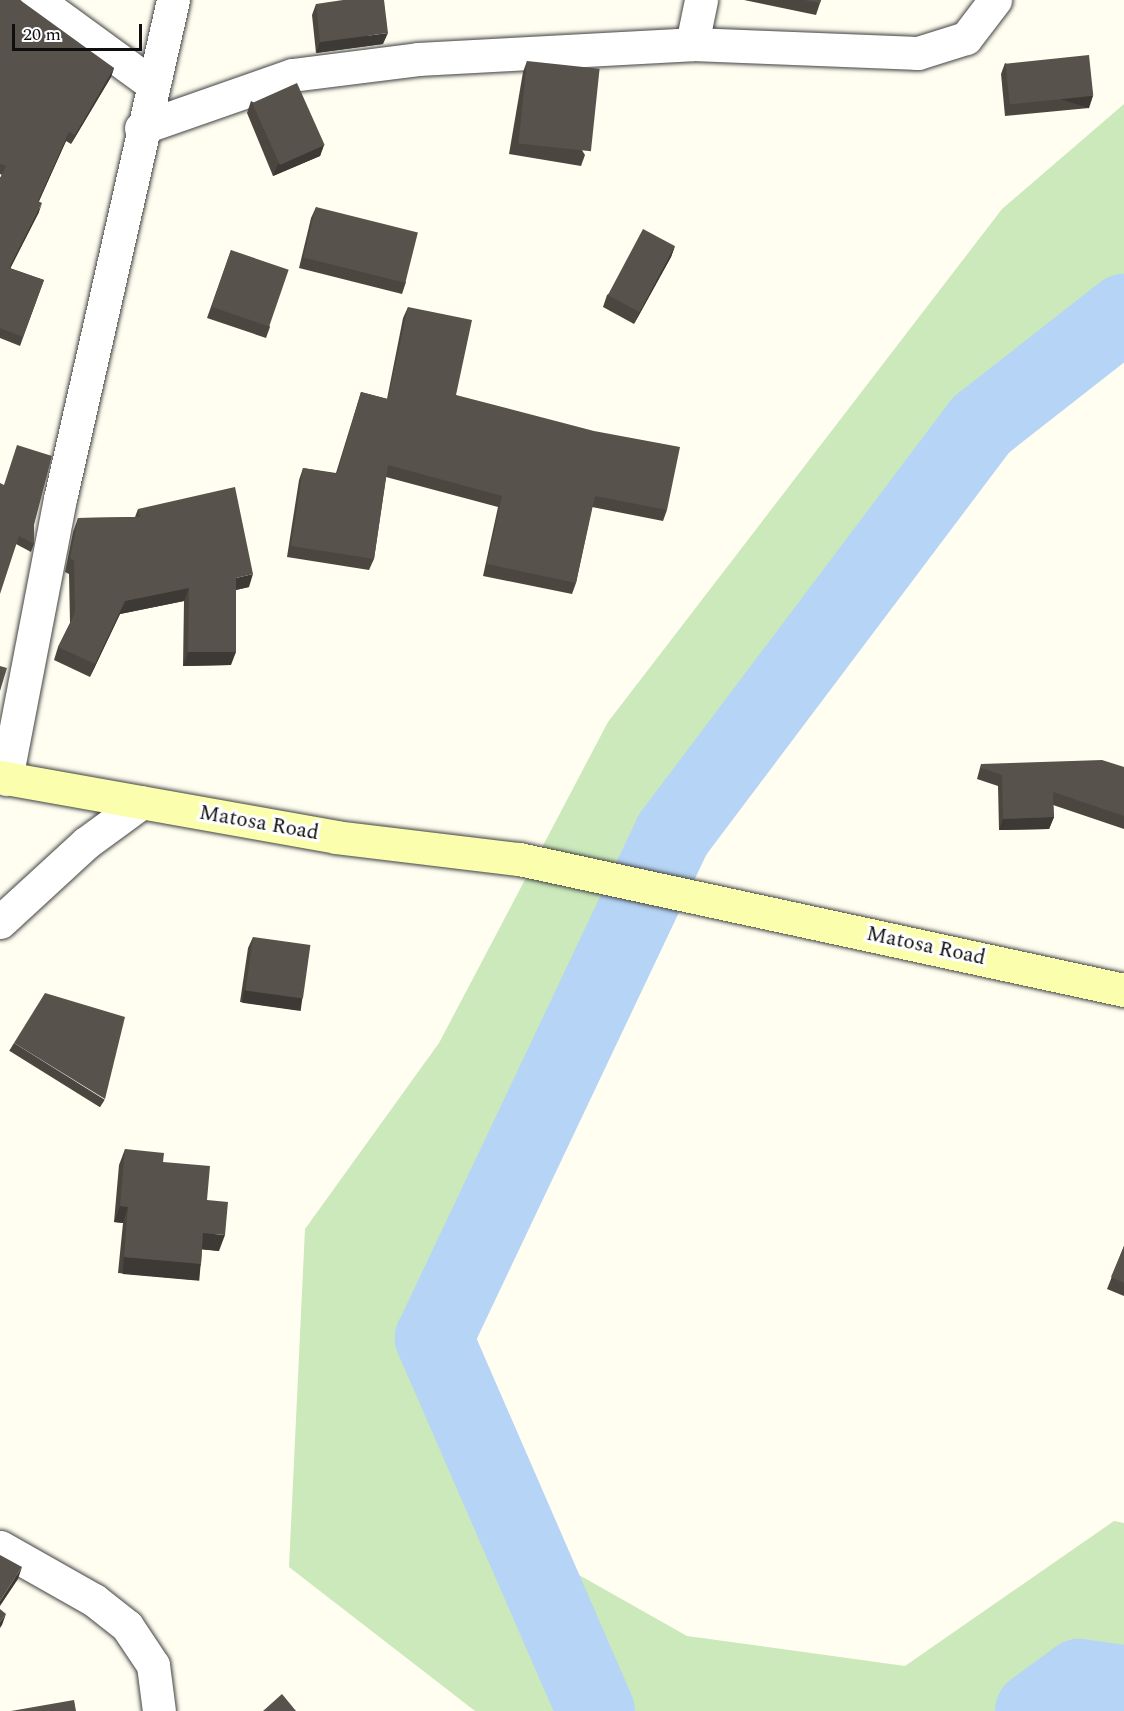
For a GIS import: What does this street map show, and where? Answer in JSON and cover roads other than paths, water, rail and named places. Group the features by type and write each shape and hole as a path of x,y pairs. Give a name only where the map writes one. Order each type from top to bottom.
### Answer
{"street":[{"path":"37,0 152,84"},
{"path":"3,778 60,499 141,128 172,0"},
{"path":"692,44 701,0"},
{"path":"141,128 292,75 418,59 692,44 918,53 966,38 995,0"},
{"name":"Matosa Road","path":"3,778 336,837 519,859 1124,990"},
{"path":"0,922 86,843 142,802"},
{"path":"0,1547 94,1600 127,1626 153,1665 159,1711"}],"waterway":[{"path":"596,1711 434,1338 673,834 981,425 1124,313"},
{"path":"1034,1711 1079,1678 1124,1684"}]}
